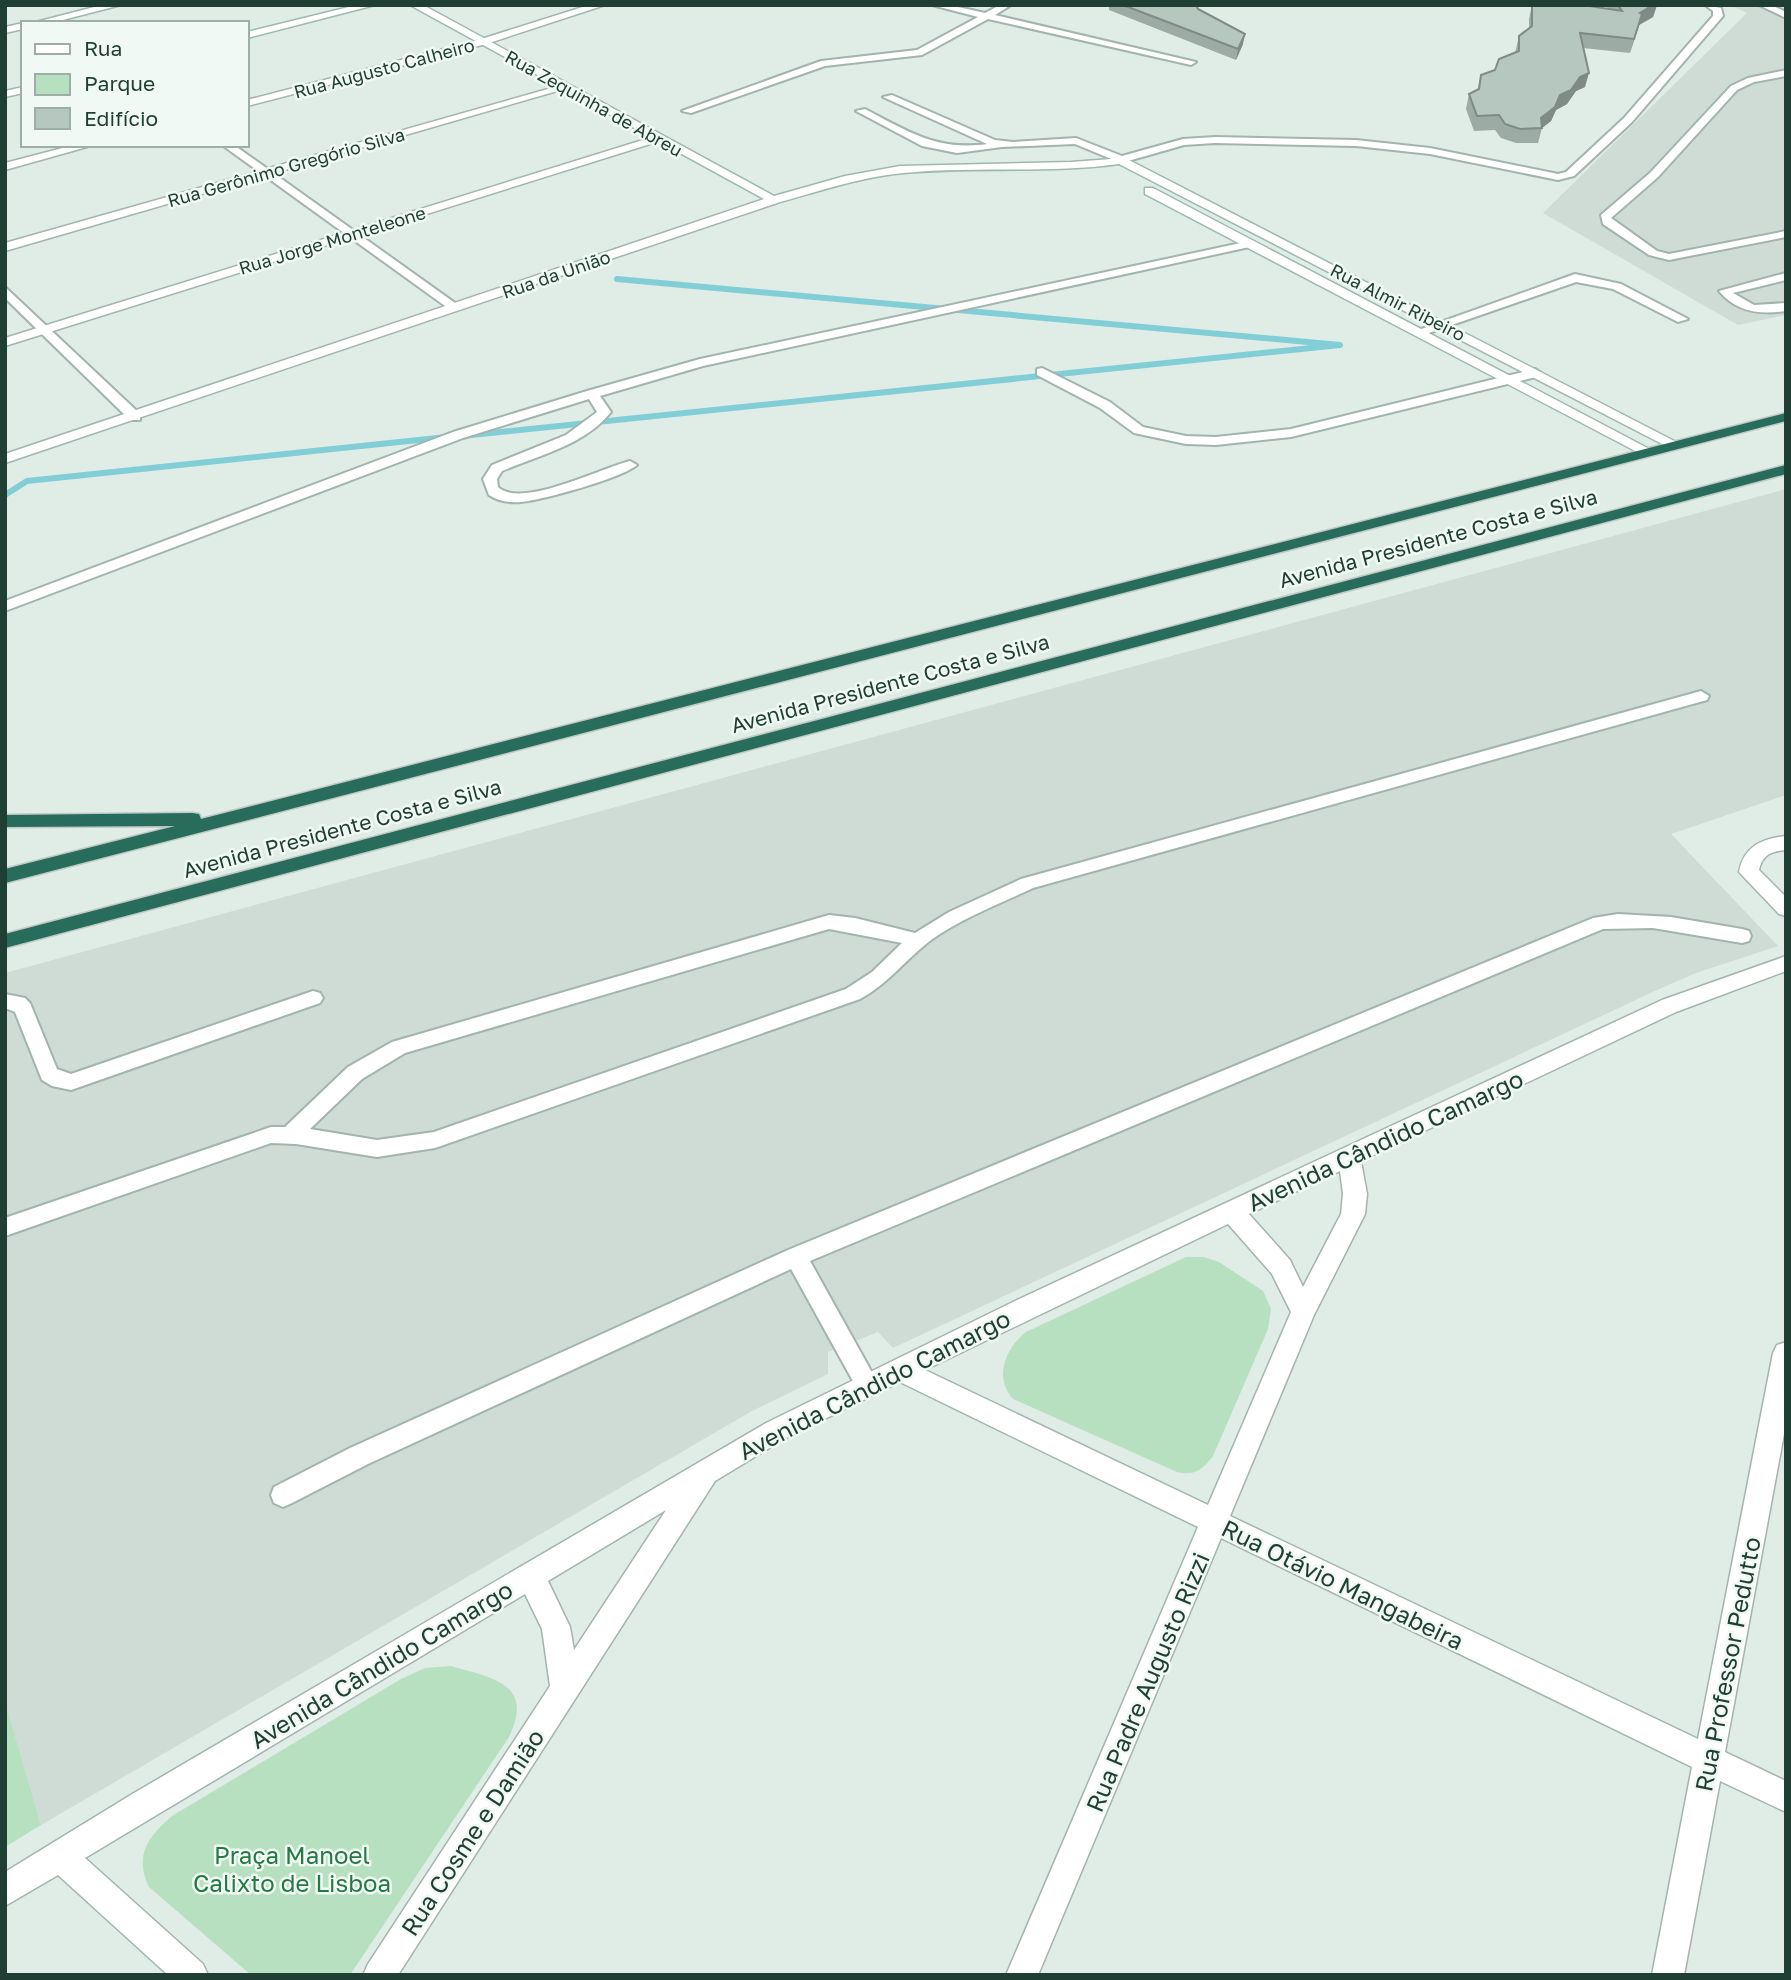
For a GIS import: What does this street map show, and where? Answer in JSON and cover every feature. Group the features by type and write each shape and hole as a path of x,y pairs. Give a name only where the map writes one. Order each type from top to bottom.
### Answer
{"highway":[{"name":"Avenida Presidente Costa e Silva","path":"5,876 1786,417"},
{"name":"Avenida Presidente Costa e Silva","path":"5,941 1786,469"},
{"path":"5,821 230,818"}],"street":[{"path":"52,21 116,5"},
{"path":"248,35 370,5"},
{"name":"Rua Zequinha de Abreu","path":"415,5 773,200"},
{"name":"Rua Augusto Calheiro","path":"248,103 482,42 600,5"},
{"name":"Rua Gerônimo Gregório Silva","path":"5,247 566,87"},
{"name":"Rua Jorge Monteleone","path":"5,342 659,138"},
{"path":"5,167 81,147"},
{"name":"Rua da União","path":"5,459 773,200 852,178 915,168 1098,164 1121,160"},
{"name":"Rua Almir Ribeiro","path":"1121,160 1675,445"},
{"name":"Rua Almir Ribeiro","path":"1098,164 1648,452"},
{"path":"1786,843 1774,844 1758,851 1750,859 1749,872 1786,909"},
{"name":"Avenida Cândido Camargo","path":"5,1890 708,1469 867,1385 1669,1006 1786,964"},
{"name":"Rua Padre Augusto Rizzi","path":"1022,1975 1303,1312 1353,1214 1355,1194 1349,1156"},
{"path":"1233,1213 1281,1267 1303,1312"},
{"name":"Rua Professor Pedutto","path":"1668,1975 1786,1353"},
{"name":"Rua Otávio Mangabeira","path":"900,1370 1786,1797"},
{"name":"Rua Cosme e Damião","path":"379,1975 708,1469"},
{"path":"530,1575 556,1627 565,1689"},
{"path":"60,1856 192,1975"}],"lane":[{"path":"936,5 1191,62"},
{"path":"687,111 824,63 919,53 1007,5"},
{"path":"861,111 931,147 966,151 1003,145 1076,141 1121,160 1182,142 1215,140 1356,143 1430,151 1552,178 1570,174 1628,120 1718,16 1718,10 1709,5"},
{"path":"1763,5 1786,15"},
{"path":"1786,73 1751,80 1734,88 1654,175 1605,217 1607,222 1653,253 1669,257 1786,234"},
{"path":"888,97 981,140 1003,145"},
{"path":"230,147 456,308"},
{"path":"5,606 458,435 592,394 700,363 1250,244"},
{"path":"1786,276 1727,290 1725,293 1756,310 1786,307"},
{"path":"1419,332 1575,278 1595,279 1615,285 1682,319"},
{"path":"5,291 135,417"},
{"path":"1042,372 1105,405 1139,430 1186,440 1216,441 1291,433 1535,373"},
{"path":"592,394 604,412 600,419 568,438 496,468 490,476 489,484 497,495 510,499 630,465"},
{"path":"5,1227 271,1135 291,1134 372,1148 412,1146 435,1140 853,994 874,981 918,940 970,910 1027,883 1701,695"},
{"path":"283,1495 359,1456 796,1257 1600,923 1625,919 1660,922 1742,936"},
{"path":"291,1134 355,1073 399,1047 830,922 918,940"},
{"path":"5,1001 18,1003 23,1008 49,1074 59,1080 71,1082 313,998"},
{"path":"796,1257 867,1385"}],"shaded area":[{"path":"1730,5 1786,5 1786,315 1738,325 1543,213 1747,13"},
{"path":"1786,489 1786,795 1671,834 1778,946 1696,973 1657,990 893,1348 878,1332 828,1352 828,1374 752,1411 41,1825 5,1701 5,973"}],"green space":[{"path":"1186,1257 1204,1257 1219,1262 1263,1291 1271,1309 1268,1329 1213,1456 1202,1468 1189,1473 1177,1472 1013,1399 1004,1382 1004,1363 1013,1346 1026,1332"},
{"name":"Praça Manoel Calixto de Lisboa","path":"451,1666 505,1686 513,1694 517,1705 516,1719 509,1737 350,1975 251,1975 149,1887 143,1856 150,1839 172,1816 401,1679 425,1668"},
{"path":"5,1701 41,1825 5,1847"}],"building":[{"path":"1123,5 1196,5 1198,9 1245,34 1238,49"},
{"path":"1532,5 1583,5 1622,11 1618,5 1653,5 1640,13 1642,14 1634,39 1580,33 1589,73 1580,77 1571,90 1560,95 1555,107 1541,118 1542,128 1520,129 1505,124 1499,115 1477,116 1469,94 1479,89 1481,75 1495,70 1499,59 1519,51 1519,36 1532,26"}],"waterway":[{"path":"462,436 1340,345 617,279"},
{"path":"5,495 27,481 447,437"}]}
